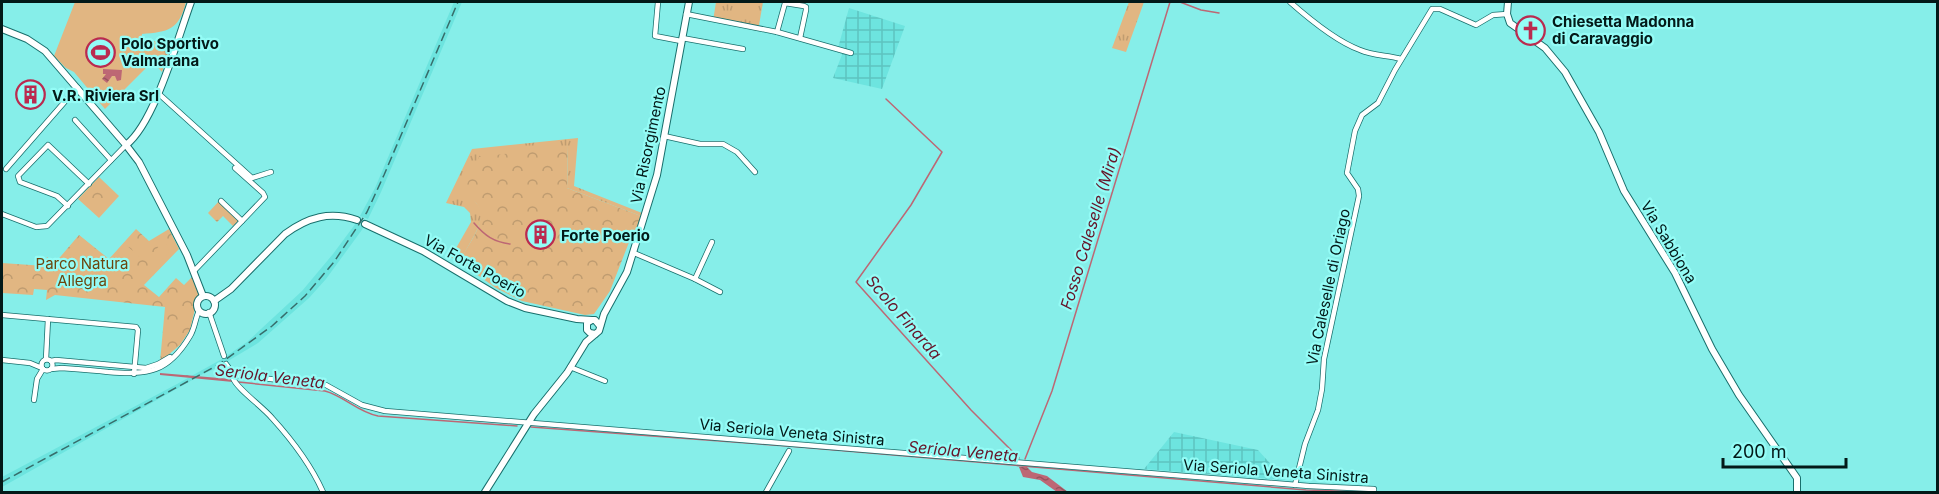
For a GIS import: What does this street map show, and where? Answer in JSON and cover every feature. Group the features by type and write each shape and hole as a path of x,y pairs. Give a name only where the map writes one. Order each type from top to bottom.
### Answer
{"street":[{"path":"2,214 36,227 45,227 52,223 136,135 159,94 191,2"},
{"path":"658,2 656,36 743,50"},
{"name":"Via Risorgimento","path":"485,492 528,422 586,342 599,331 604,314 622,282 634,253 657,175 688,2"},
{"path":"1290,2 1311,19 1354,47 1367,53 1401,59 1432,9 1440,9 1476,25 1493,15 1507,14 1508,2"},
{"path":"777,32 785,3 804,6 806,10 800,38"},
{"path":"686,14 777,32 851,53"},
{"name":"Via Sabbiona","path":"1507,14 1513,26 1545,48 1565,72 1599,132 1624,191 1671,264 1712,349 1739,395 1797,478 1797,492"},
{"path":"2,29 40,48 78,88 126,145 146,173 194,271 203,296"},
{"name":"Via Caleselle di Oriago","path":"1295,485 1305,444 1314,424 1319,404 1324,358 1359,196 1358,189 1347,173 1355,131 1363,112 1378,103 1401,59"},
{"path":"6,169 78,88"},
{"path":"159,94 252,178 271,172"},
{"path":"75,120 111,160"},
{"path":"664,136 700,144 723,144 737,152 755,172"},
{"path":"68,206 57,196 21,182 18,176 48,145 89,184"},
{"path":"194,271 264,199 264,195 235,168"},
{"path":"221,201 242,221"},
{"path":"199,310 204,313 209,312 214,302 231,289 295,226 327,215 357,220"},
{"name":"Via Forte Poerio","path":"365,224 423,251 507,301 525,308 577,320"},
{"path":"695,279 712,242"},
{"path":"634,253 720,292"},
{"path":"203,296 209,297 214,302"},
{"path":"2,360 30,363 51,369 134,374 150,372 171,359 194,329 199,310 198,302 203,296"},
{"path":"209,312 224,356"},
{"name":"Via Risorgimento","path":"586,342 587,323 604,314"},
{"path":"2,315 136,327 138,330 134,374"},
{"path":"34,400 38,379 46,360 48,319"},
{"path":"577,320 597,321 600,326"},
{"path":"577,320 590,333 595,334"},
{"path":"30,363 56,360 135,367 154,366 179,350"},
{"path":"46,360 52,366 51,369"},
{"path":"226,364 235,384 259,404 293,442 324,492"},
{"path":"570,367 605,381"},
{"name":"Via Seriola Veneta Sinistra","path":"233,376 326,385 362,405 379,410 1374,491"},
{"path":"766,492 789,451"}],"shaded area":[{"path":"454,2 462,2 381,192 368,219 360,216 375,188"},
{"path":"849,8 905,26 882,89 833,78 843,52 838,48"},
{"path":"356,223 364,227 326,279 309,298 258,343 228,363 203,374 2,487 2,477 177,384 247,342 302,291"},
{"path":"1174,432 1258,450 1285,480 1144,469"}],"green space":[{"name":"Polo Sportivo Valmarana","path":"75,2 186,2 180,19 171,28 142,34 141,49 152,62 105,109 74,72 66,68 54,56"},
{"path":"716,2 763,2 758,31 713,21"},
{"path":"1129,2 1144,2 1126,52 1112,48"},
{"path":"141,41 173,43 162,72 141,49"},
{"path":"578,138 574,186 642,213 641,216 567,188 568,146 470,196 480,210 480,223 459,262 451,257 471,222 470,213 464,207 446,203 472,149"},
{"path":"568,146 567,188 641,216 638,230 633,232 610,291 594,314 585,315 522,301 496,288 459,262 475,234 481,216 473,200 463,193 479,157"},
{"path":"99,177 119,196 99,218 78,199"},
{"path":"219,201 239,220 233,226 223,216 217,222 208,213"},
{"name":"Parco Natura Allegra","path":"136,229 149,241 169,229 179,249 144,285 159,297 176,278 184,285 193,276 199,292 190,330 180,345 160,362 165,307 55,295 46,300 47,290 34,289 33,295 2,293 2,263 45,266 47,257 55,263 79,235 109,259"},
{"path":"80,236 112,263 95,283 63,256"},
{"path":"125,244 141,258 133,267 117,254"},
{"path":"161,244 167,245 169,252 160,262 154,262 151,255"}],"water":[{"path":"103,69 122,70 121,80 117,81 115,76 112,76 107,83 102,79 106,74 103,74"},
{"path":"160,373 231,379 233,382 160,375"},
{"path":"1019,467 1027,467 1032,472 1047,476 1068,492 1057,492 1040,480 1023,477"}],"waterway":[{"name":"Fosso Caleselle (Mira)","path":"1025,459 1052,391 1170,2"},
{"name":"Fosso Caleselle (Mira)","path":"1180,2 1201,10 1219,13"},
{"name":"Scolo Finarda","path":"886,99 942,152 911,205 856,282 971,410 1019,458"},
{"path":"474,223 490,238 510,244"},
{"name":"Seriola Veneta","path":"238,382 325,391 378,416 517,426"},
{"name":"Seriola Veneta","path":"531,427 787,446 1306,490 1371,492"},
{"name":"Seriola Veneta","path":"1376,492 1393,492"}],"railway":[{"path":"2,482 218,365 272,326 305,296 334,262 367,212 458,2"}],"place":[{"name":"Chiesetta Madonna di Caravaggio","path":"1531,30"},
{"name":"Polo Sportivo Valmarana","path":"100,52"},
{"name":"V.R. Riviera Srl","path":"31,95"},
{"name":"Forte Poerio","path":"540,235"}]}
